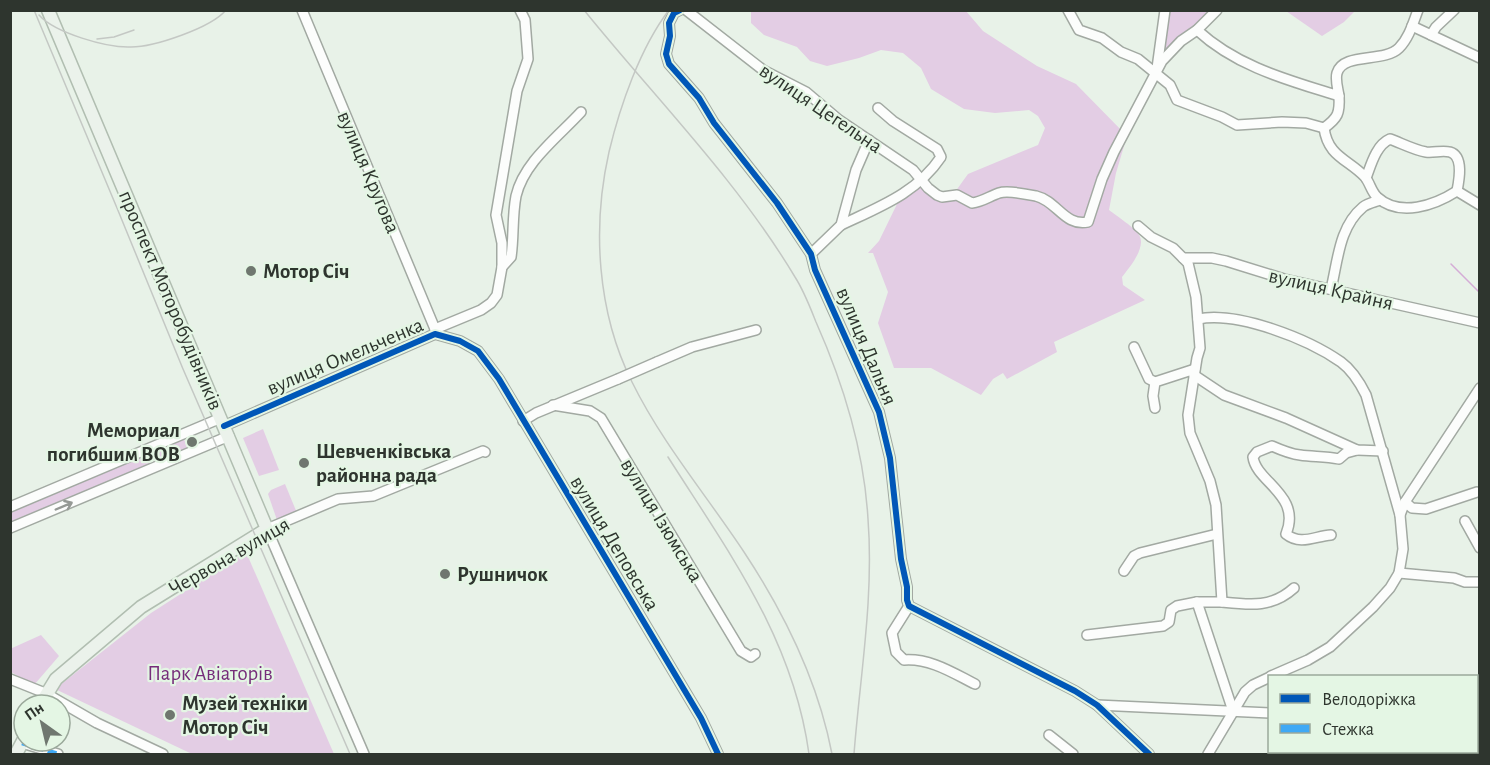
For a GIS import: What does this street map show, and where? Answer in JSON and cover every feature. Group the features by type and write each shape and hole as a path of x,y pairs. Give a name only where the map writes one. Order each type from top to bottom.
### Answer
{"main road":[{"name":"проспект Моторобудівників","path":"48,10 267,529"},
{"name":"Червона вулиця","path":"47,693 63,672 141,607 267,529"}],"street":[{"name":"вулиця Кругова","path":"302,10 435,331"},
{"path":"435,331 481,310 497,295 502,267 502,243 496,215 517,91 528,59 525,20 520,10"},
{"name":"вулиця Цегельна","path":"686,10 763,70 806,92 839,120 913,170 928,188 942,197 957,195 972,203 1004,191 1039,196 1058,208 1070,221 1080,224 1088,222 1102,179 1114,152 1156,74"},
{"path":"1068,10 1079,30 1102,38 1121,52 1138,59 1170,85 1177,100 1222,117 1231,124 1306,123 1324,128"},
{"path":"1156,74 1165,10"},
{"path":"1156,74 1162,61 1216,10"},
{"path":"1324,128 1338,116 1340,110 1337,73 1340,67 1353,60 1381,57 1392,53 1404,43 1418,10"},
{"path":"1431,35 1454,10"},
{"name":"вулиця Дальня","path":"679,11 674,13 669,23 670,36 666,54 669,64 699,98 714,123 777,203 811,254 815,270 879,412 890,458 901,559 909,606"},
{"path":"1412,26 1479,58"},
{"path":"1197,30 1213,45 1241,61 1277,77 1339,96"},
{"path":"811,254 841,225 896,199 921,181 941,157 940,153 886,117 878,108"},
{"path":"502,267 511,257 516,195 525,174 581,112"},
{"path":"1324,128 1326,139 1333,151 1366,178 1380,200 1397,206 1418,207 1431,205 1457,191"},
{"path":"1366,178 1377,152 1385,141 1390,139 1425,152 1452,153 1456,156 1459,175 1457,191"},
{"path":"841,225 856,170 869,140"},
{"path":"1457,191 1479,205"},
{"path":"1331,289 1342,236 1348,225 1364,206 1380,200"},
{"path":"1138,226 1151,237 1173,248 1188,263 1194,280 1200,348 1188,415 1190,433 1210,481 1216,505 1222,602"},
{"name":"вулиця Крайня","path":"1183,258 1212,258 1284,279 1479,323"},
{"path":"1198,319 1233,319 1264,327 1317,348 1343,363 1359,381 1366,394 1400,515 1403,549 1399,573 1373,607 1330,647 1275,675"},
{"path":"523,421 536,412 692,347 756,330"},
{"name":"вулиця Омельченка","path":"10,528 225,426 435,331 478,351"},
{"path":"1134,347 1149,379 1155,382 1194,372"},
{"name":"вулиця Деповська","path":"478,351 499,379 701,718 718,754"},
{"path":"1194,372 1224,395 1286,418 1357,450 1383,451"},
{"path":"1155,382 1153,396 1155,408"},
{"path":"1400,515 1405,502 1478,394"},
{"name":"вулиця Ізюмська","path":"553,405 590,411 601,418 741,651 751,657 755,654"},
{"name":"вулиця Омельченка","path":"10,507 225,426"},
{"path":"1331,535 1305,541 1286,534 1290,525 1290,516 1282,496 1256,469 1253,457 1257,452 1272,446 1287,453 1323,455 1339,459 1357,450"},
{"name":"Червона вулиця","path":"267,529 338,499 374,496 485,452"},
{"path":"1405,502 1412,508 1426,509 1477,492"},
{"path":"1465,520 1479,548"},
{"name":"проспект Моторобудівників","path":"267,529 364,754"},
{"path":"1124,571 1134,556 1140,553 1217,534"},
{"path":"1399,573 1479,582"},
{"path":"1087,635 1163,626 1168,622 1171,610 1177,606 1197,602 1248,604 1271,602 1284,597 1294,588"},
{"path":"1197,602 1233,711"},
{"path":"975,684 939,666 916,659 904,660 896,652 892,633 909,606 1075,691 1097,705 1149,754"},
{"path":"1209,754 1245,692 1253,685 1268,678"},
{"path":"10,679 32,693"},
{"path":"1097,705 1268,713"},
{"path":"72,712 163,754"},
{"path":"1049,735 1073,754"}],"green space":[{"path":"751,11 966,11 983,31 1037,66 1076,84 1127,136 1116,173 1109,210 1137,232 1141,240 1133,263 1122,277 1123,285 1145,300 1054,342 1057,352 1007,379 1003,373 993,379 981,395 931,368 894,368 878,323 888,292 873,253 868,253 879,241 898,202 921,186 939,198 955,192 968,174 1038,145 1045,128 1038,116 1029,110 995,113 964,109 931,89 921,68 903,53 881,50 827,66 810,61 797,47 764,35 751,23"},
{"path":"1167,11 1212,11 1161,59"},
{"path":"1286,11 1355,11 1344,22 1322,36"},
{"path":"263,429 279,470 259,476 243,438"},
{"path":"183,436 188,451 11,526 11,510"},
{"path":"285,484 297,513 277,520 268,494 271,490"},
{"name":"Парк Авіаторів","path":"246,552 334,754 192,754 72,697 72,693 63,693 55,689 151,613"},
{"path":"41,635 59,656 34,685 11,672 10,649"}],"waterway":[{"path":"1451,264 1480,293"}],"tram line":[{"path":"34,10 183,369 350,754"}],"railway":[{"path":"39,15 57,28 82,38 109,45 131,47 153,44 195,30 219,17 226,10"},
{"path":"584,10 721,173 772,241 804,293 844,394 862,468 866,493 869,549 866,637 854,754"},
{"path":"669,10 649,42 632,78 609,152 600,210 600,239 601,269 611,327 620,355 644,405 759,575 786,624 809,674 832,754"},
{"path":"97,39 114,37 134,30"},
{"path":"668,457 735,563 773,634 789,672 801,712 809,754"}],"cycle path":[{"path":"680,10 674,13 669,23 670,36 666,54 669,64 699,98 714,123 777,203 811,254 815,270 879,412 890,458 901,559 909,606 1075,691 1097,705 1149,754"},
{"path":"224,426 435,334 460,341 478,351 499,379 701,718 718,754"}],"place":[{"name":"Мотор Січ","path":"251,271"},
{"name":"Мемориал погибшим ВОВ","path":"192,442"},
{"name":"Шевченківська районна рада","path":"304,463"},
{"name":"Рушничок","path":"445,574"},
{"name":"Музей техніки Мотор Січ","path":"170,715"}]}
